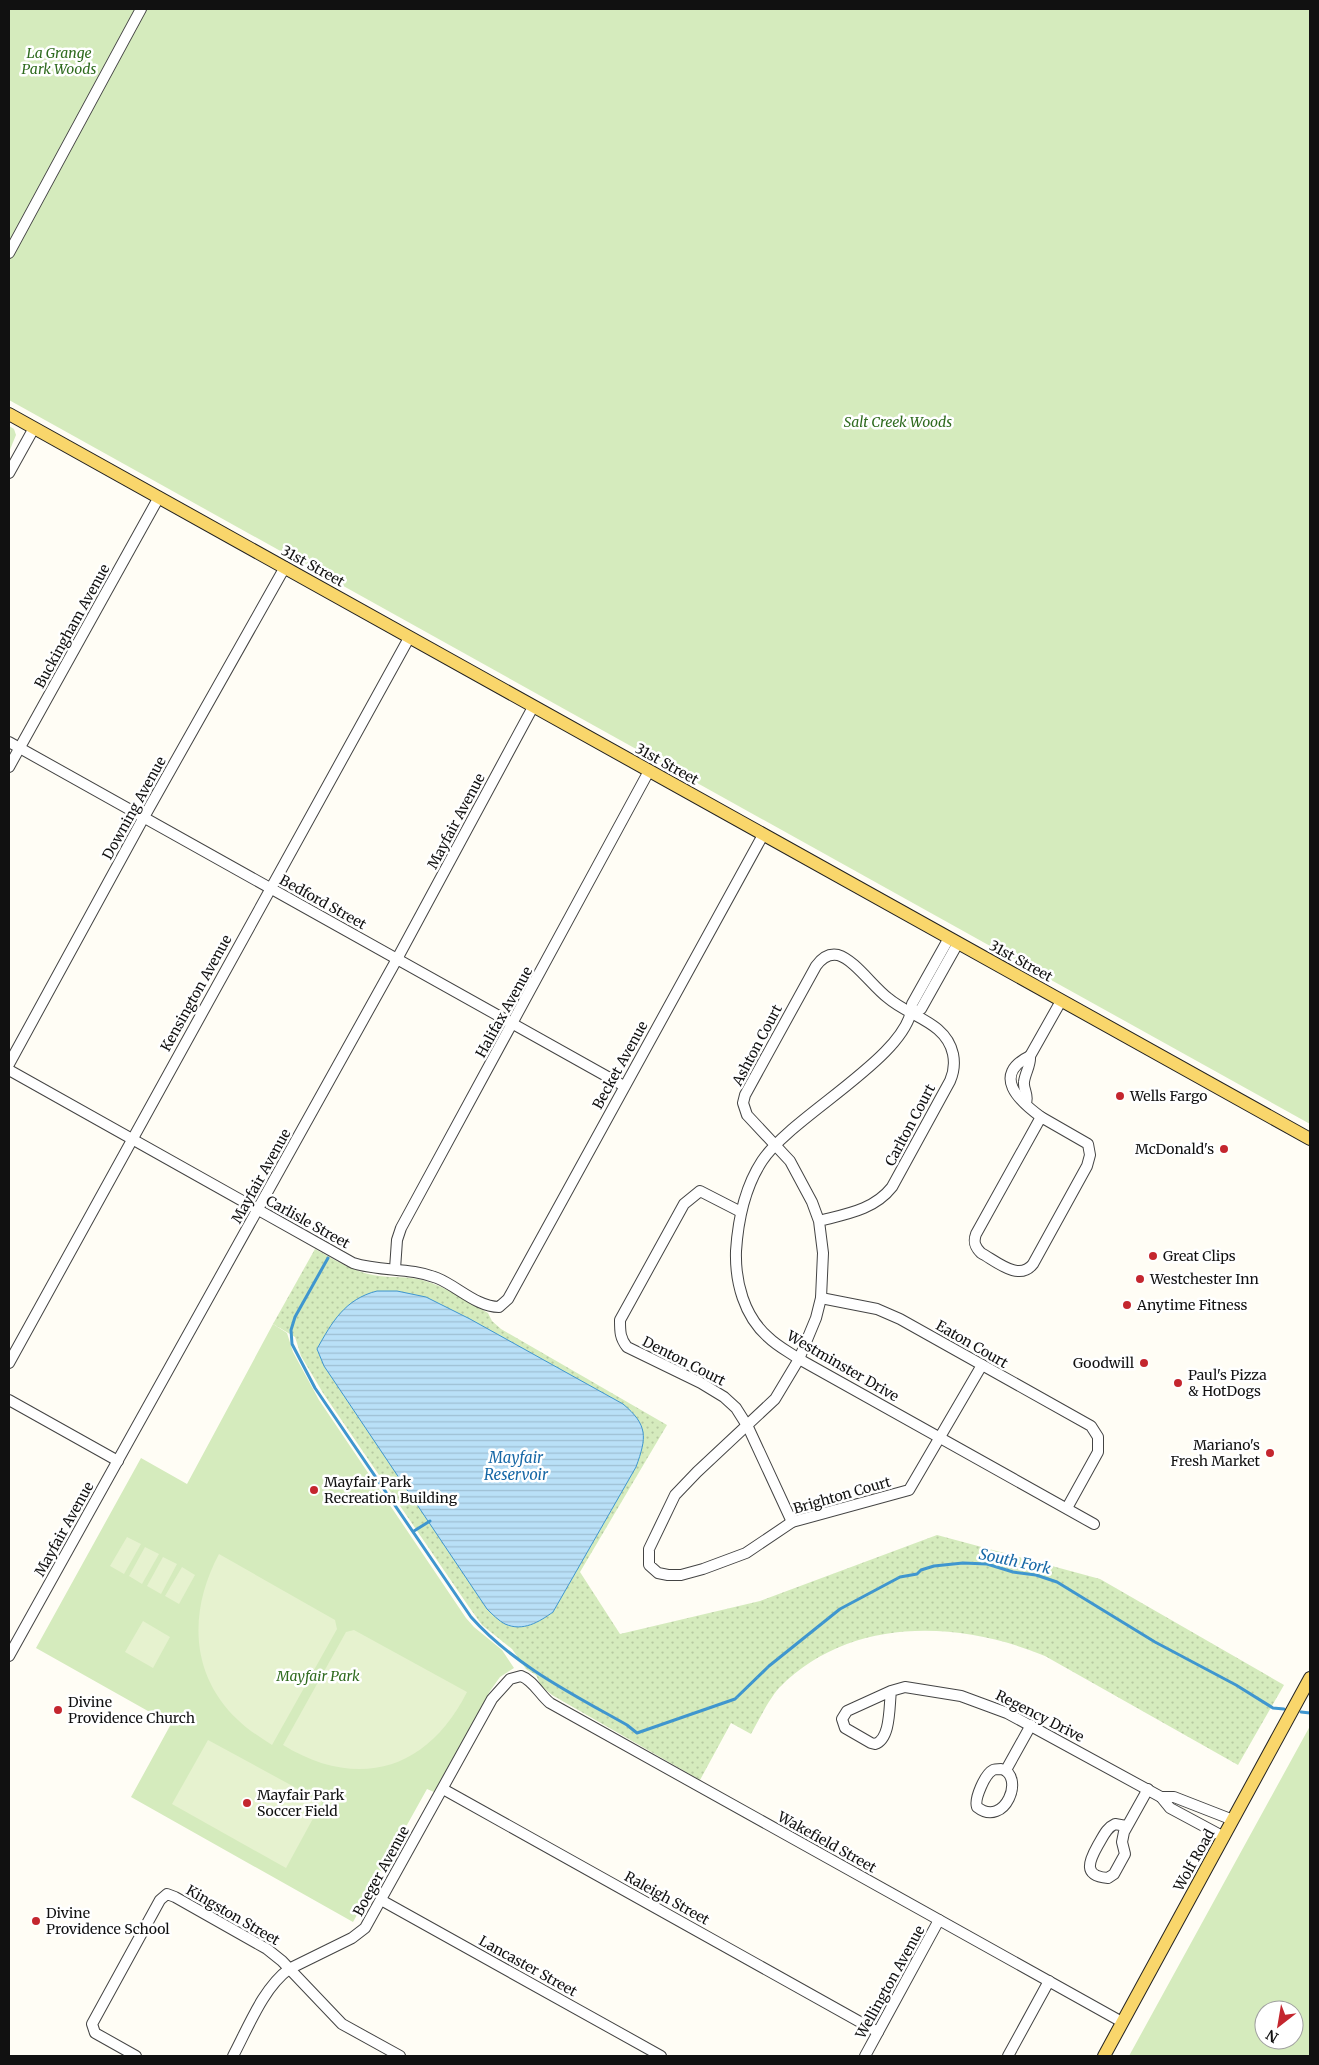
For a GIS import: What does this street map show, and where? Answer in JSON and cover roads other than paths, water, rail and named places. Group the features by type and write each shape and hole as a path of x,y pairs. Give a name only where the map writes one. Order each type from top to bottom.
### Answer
{"main road":[{"name":"31st Street","path":"9,414 1310,1139"},
{"name":"Wolf Road","path":"1104,2056 1310,1678"}],"street":[{"path":"9,253 141,9"},
{"path":"9,473 34,428"},
{"name":"Buckingham Avenue","path":"9,767 159,498"},
{"name":"Downing Avenue","path":"9,1064 144,817 285,567"},
{"name":"Kensington Avenue","path":"9,1363 409,638"},
{"name":"Mayfair Avenue","path":"9,1656 397,959 533,707"},
{"name":"Bedford Street","path":"9,742 624,1086"},
{"name":"Halifax Avenue","path":"395,1269 397,1240 401,1228 514,1024 649,771"},
{"name":"Becket Avenue","path":"499,1308 508,1299 763,835"},
{"name":"Westminster Drive","path":"954,941 912,1004 912,1014 897,1039 873,1064 810,1114 763,1159 753,1178 741,1212 736,1263 739,1288 748,1312 768,1337 799,1359 1094,1524"},
{"name":"Ashton Court","path":"748,1427 776,1399 799,1359 816,1318 821,1298 823,1253 819,1221 800,1176 777,1145 747,1116 743,1103 750,1086 821,959 833,954 844,958 887,998 912,1014"},
{"path":"1041,1116 974,1239 977,1249 981,1253 1016,1272 1026,1271 1033,1264 1087,1166 1090,1155 1088,1144 1041,1116 1020,1099 1013,1091 1010,1080 1013,1070 1030,1056 1061,1001"},
{"name":"Carlton Court","path":"819,1221 854,1212 881,1200 887,1194 953,1075 954,1058 952,1049 942,1032 912,1014"},
{"path":"1026,1102 1028,1098 1024,1082 1030,1056"},
{"name":"Carlisle Street","path":"9,1070 353,1263 374,1269 395,1269 434,1277 486,1305 499,1308"},
{"name":"Denton Court","path":"741,1212 700,1191 684,1204 620,1320 621,1339 628,1347 701,1383 724,1397 736,1408 748,1427 792,1522"},
{"name":"Eaton Court","path":"821,1298 877,1309 900,1319 1091,1426 1098,1437 1098,1452 1067,1508"},
{"name":"Brighton Court","path":"748,1427 697,1472 675,1495 649,1549 649,1565 658,1573 681,1575 703,1569 746,1553 792,1522 910,1490 982,1365"},
{"path":"9,1400 118,1461"},
{"name":"Boeger Avenue","path":"232,2056 270,1987 280,1976 289,1969 358,1934 369,1922 496,1693 510,1679 521,1676 526,1678"},
{"name":"Wakefield Street","path":"526,1678 539,1694 550,1703 1122,2022"},
{"name":"Regency Drive","path":"891,1691 886,1734 879,1743 871,1743 849,1731 843,1724 844,1715 848,1710 891,1691 905,1686 961,1696 1007,1713 1031,1725 1148,1789 1161,1797 1170,1808 1224,1837"},
{"path":"1006,1770 1031,1725"},
{"path":"1006,1770 1012,1778 1014,1785 1012,1790 1002,1809 994,1814 984,1812 977,1807 976,1798 992,1771 1006,1770"},
{"name":"Raleigh Street","path":"443,1789 878,2032"},
{"path":"1126,1826 1115,1824 1105,1833 1089,1861 1089,1868 1092,1873 1108,1878 1114,1874 1125,1854 1122,1842 1126,1826 1148,1789"},
{"name":"Regency Drive","path":"1161,1797 1174,1797 1233,1820"},
{"name":"Kingston Street","path":"136,2056 100,2036 92,2029 94,2020 160,1900 167,1894 267,1949 342,2024 400,2056"},
{"name":"Lancaster Street","path":"381,1900 661,2056"},
{"name":"Wellington Avenue","path":"865,2056 939,1920"},
{"path":"1008,2056 1049,1982"}],"water":[{"name":"Mayfair Reservoir","path":"377,1291 397,1291 426,1297 470,1319 623,1404 637,1418 641,1425 643,1439 636,1467 553,1612 530,1625 518,1627 505,1624 487,1609 324,1366 317,1349 334,1321 356,1300"}],"waterway":[{"name":"South Fork","path":"328,1258 295,1317 291,1330 292,1344 315,1388 471,1617 506,1650 525,1664 565,1690 627,1725 637,1733 735,1699 769,1666 840,1609 900,1577 917,1574 921,1570 934,1566 963,1563 987,1564 1013,1572 1036,1575 1057,1582 1155,1642 1236,1685 1273,1708 1284,1709"},
{"path":"414,1531 430,1521"},
{"name":"South Fork","path":"1301,1712 1310,1713"}],"place":[{"name":"Wells Fargo","path":"1120,1096"},
{"name":"McDonald's","path":"1224,1149"},
{"name":"Great Clips","path":"1153,1256"},
{"name":"Westchester Inn","path":"1140,1279"},
{"name":"Anytime Fitness","path":"1127,1305"},
{"name":"Goodwill","path":"1144,1363"},
{"name":"Paul's Pizza & HotDogs","path":"1178,1383"},
{"name":"Mariano's Fresh Market","path":"1270,1453"},
{"name":"Mayfair Park Recreation Building","path":"314,1490"},
{"name":"Divine Providence Church","path":"58,1710"},
{"name":"Mayfair Park Soccer Field","path":"247,1803"},
{"name":"Divine Providence School","path":"36,1921"}],"park label":[{"name":"La Grange Park Woods","path":"59,62"},
{"name":"Salt Creek Woods","path":"898,422"},
{"name":"Mayfair Park","path":"318,1676"}]}
